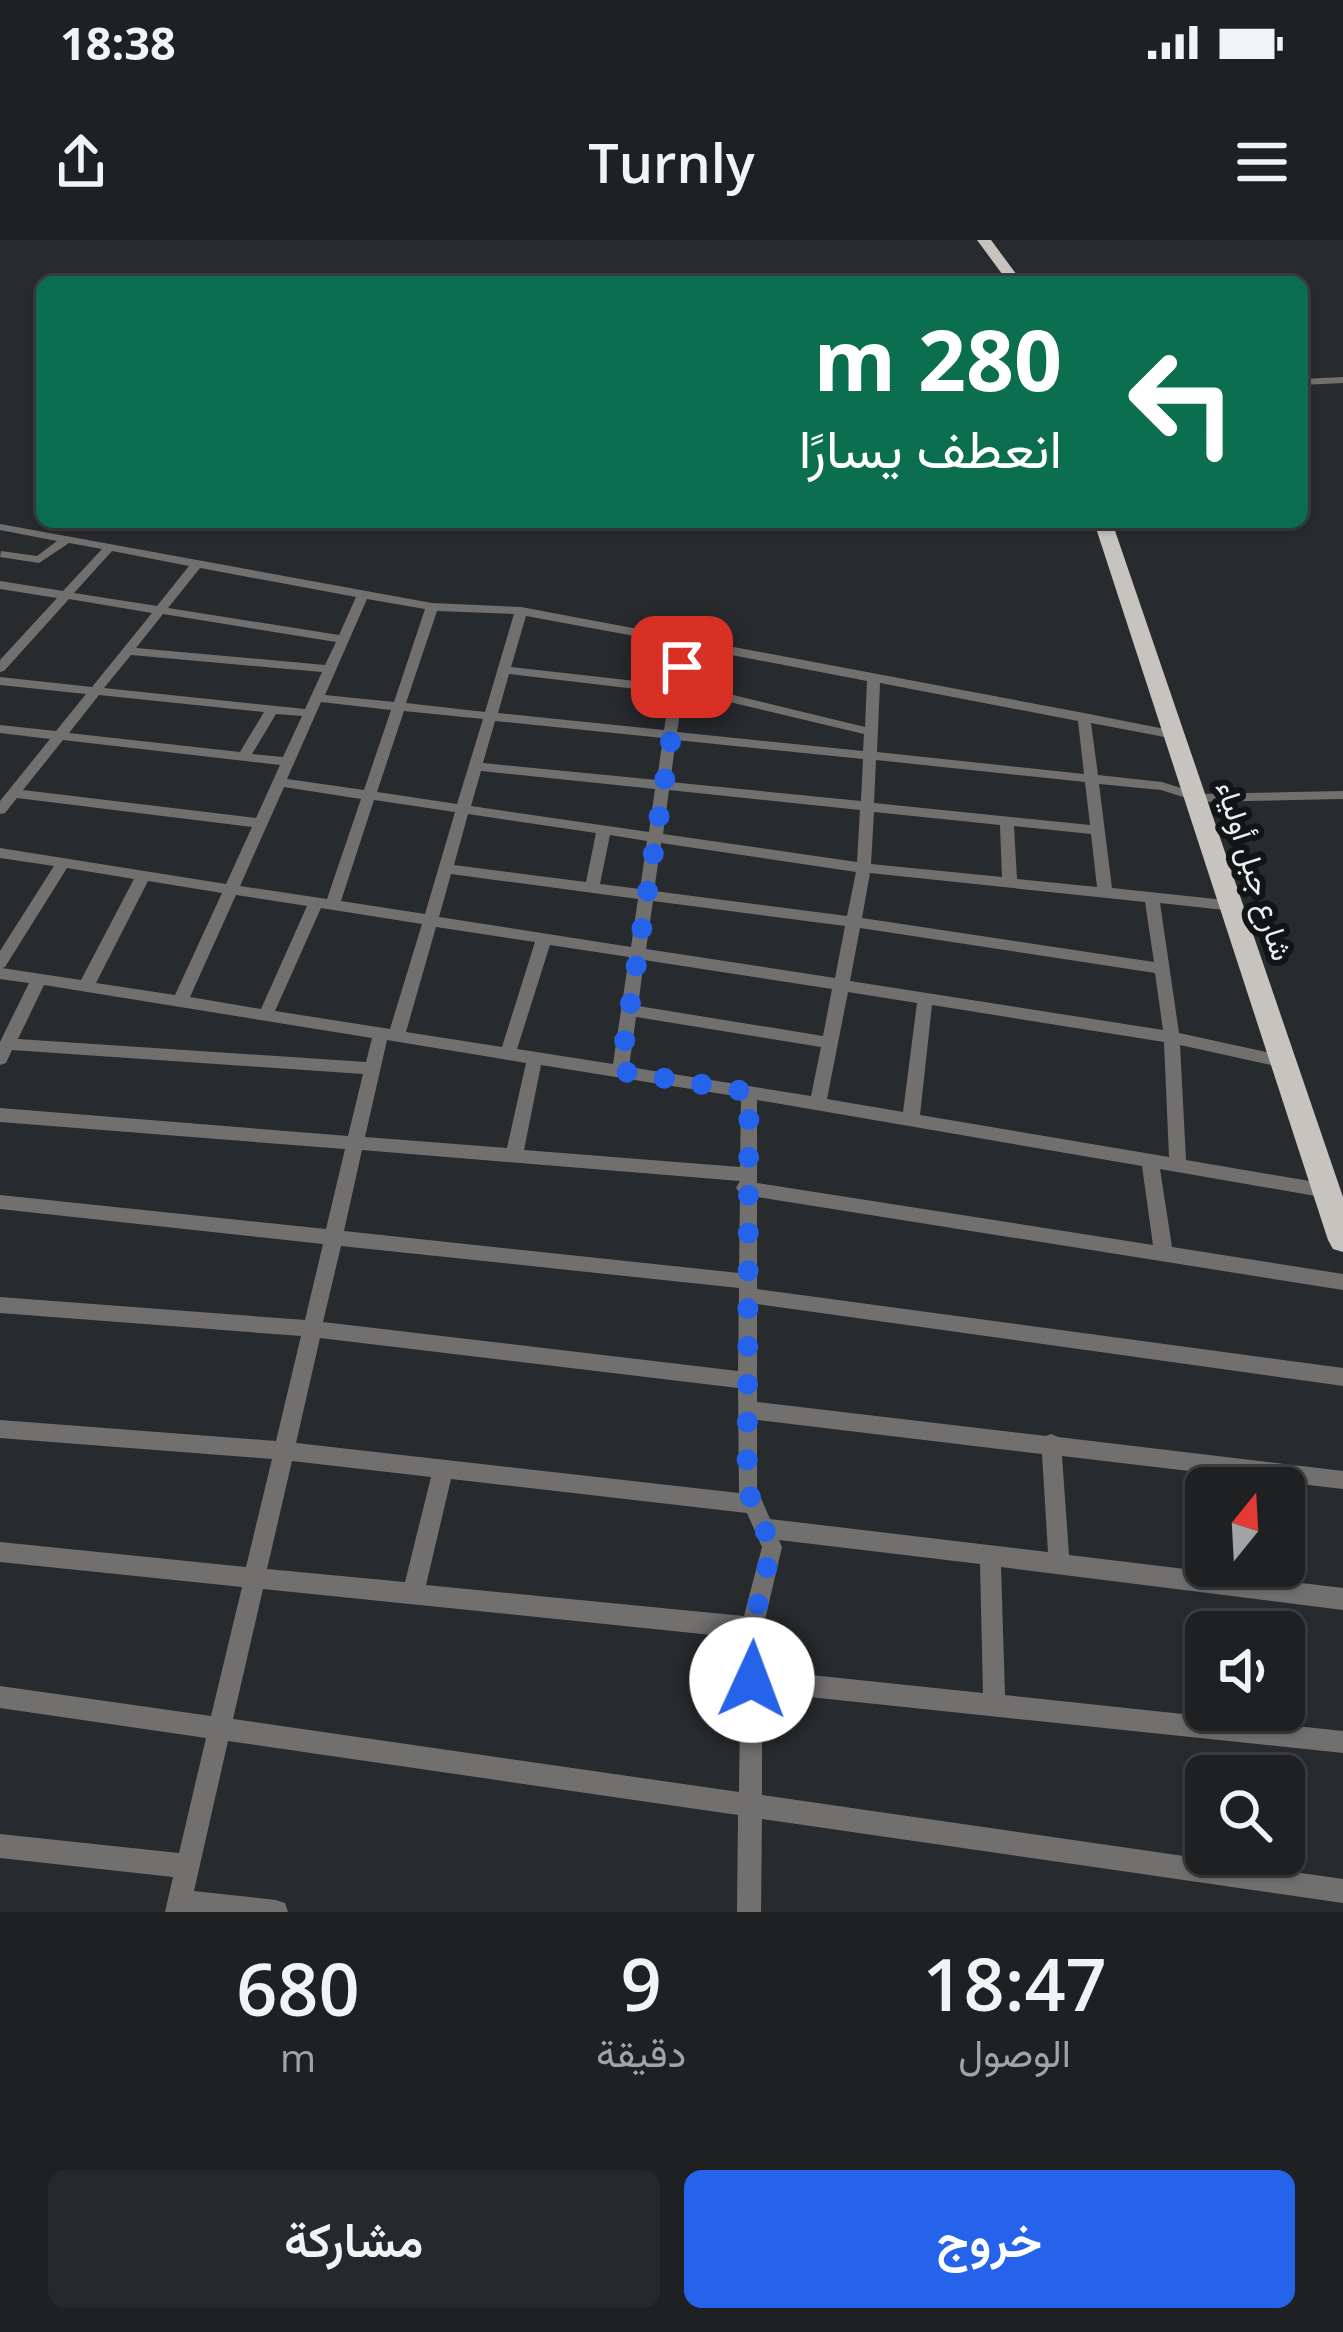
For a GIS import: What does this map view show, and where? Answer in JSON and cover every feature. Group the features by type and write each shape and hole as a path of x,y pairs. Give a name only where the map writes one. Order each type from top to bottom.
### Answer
{"highway":[{"path":"984,240 1011,276"},
{"name":"شارع جبل أولياء","path":"1105,528 1286,1062 1331,1181 1343,1240"}],"street":[{"path":"1308,382 1343,380"},
{"path":"0,526 431,607 521,611 1175,735"},
{"path":"0,555 22,531"},
{"path":"0,555 40,560 67,538"},
{"path":"0,668 110,547"},
{"path":"0,810 196,565"},
{"path":"0,585 341,639"},
{"path":"182,1000 362,595"},
{"path":"266,1014 324,904 368,794 431,607"},
{"path":"276,1912 178,1906 288,1451 373,1069 433,922 521,611"},
{"path":"620,1071 684,643"},
{"path":"127,650 327,669"},
{"path":"503,670 783,707 872,732"},
{"path":"818,1103 864,868 874,678"},
{"path":"0,681 272,710 397,704 671,737 1162,786 1199,798 1343,795"},
{"path":"243,758 272,710"},
{"path":"1084,717 1105,892"},
{"path":"0,729 287,763"},
{"path":"476,766 662,789 1095,830"},
{"path":"278,782 864,868 1234,906"},
{"path":"13,793 260,824"},
{"path":"1007,823 1010,885"},
{"path":"592,886 604,831"},
{"path":"0,853 1172,1037 1286,1062"},
{"path":"0,963 63,862"},
{"path":"446,869 648,893 1162,969"},
{"path":"86,986 144,874"},
{"path":"1152,896 1172,1037 1178,1164"},
{"path":"0,922 22,926"},
{"path":"508,1052 544,939"},
{"path":"0,973 1178,1164 1331,1181"},
{"path":"39,979 4,1052 373,1069"},
{"path":"910,1119 925,999"},
{"path":"632,1011 830,1043"},
{"path":"514,1154 535,1057"},
{"path":"749,1092 744,1181 749,1504 766,1528 772,1547 752,1628 749,1912"},
{"path":"0,1115 514,1154 744,1181 1343,1282"},
{"path":"1150,1159 1163,1251"},
{"path":"0,1202 746,1288 1343,1377"},
{"path":"0,1305 314,1329 748,1381"},
{"path":"749,1410 1343,1480"},
{"path":"0,1429 288,1451 749,1504"},
{"path":"1051,1443 1059,1562"},
{"path":"413,1593 444,1467"},
{"path":"766,1528 1343,1599"},
{"path":"0,1552 752,1628"},
{"path":"990,1554 994,1703"},
{"path":"752,1680 1343,1742"},
{"path":"0,1697 1343,1891"},
{"path":"0,1846 188,1866"}],"route":[{"path":"682,667 620,1071 749,1092 744,1174 746,1474 749,1504 766,1528 772,1547 752,1628 752,1680"}]}
